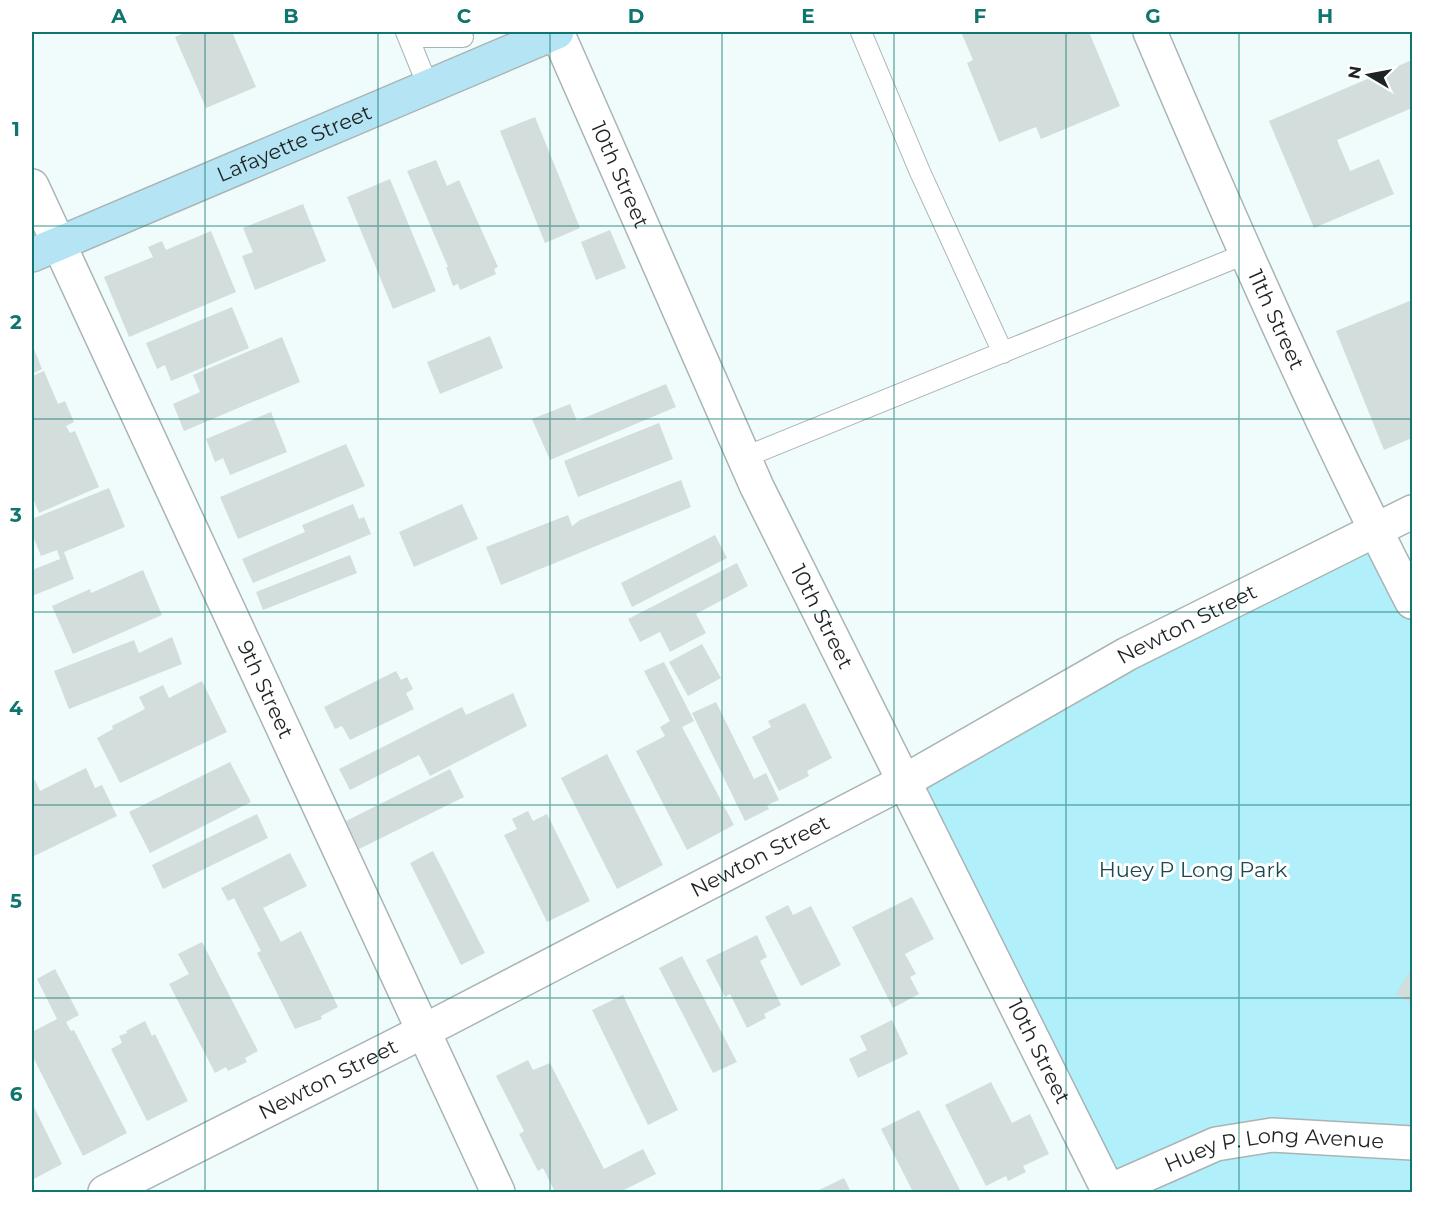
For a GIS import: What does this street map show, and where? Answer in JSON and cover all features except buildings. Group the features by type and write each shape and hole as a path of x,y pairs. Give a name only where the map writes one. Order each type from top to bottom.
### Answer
{"main road":[{"name":"Lafayette Street","path":"45,249 557,32"}],"street":[{"name":"10th Street","path":"557,32 745,458 903,782 1108,1192"},
{"name":"11th Street","path":"1150,32 1245,254 1375,530 1411,597"},
{"name":"9th Street","path":"32,186 45,249 498,1192"},
{"name":"Newton Street","path":"105,1192 422,1032 903,782 1126,654 1413,512"},
{"name":"Huey P. Long Avenue","path":"1108,1192 1216,1144 1272,1135 1413,1143"}],"lane":[{"path":"861,32 1003,353"},
{"path":"428,86 407,34 471,35"},
{"path":"745,458 1245,254"}],"green space":[{"name":"Huey P Long Park","path":"1375,530 1412,603 1412,1192 1109,1192 903,782"}]}
